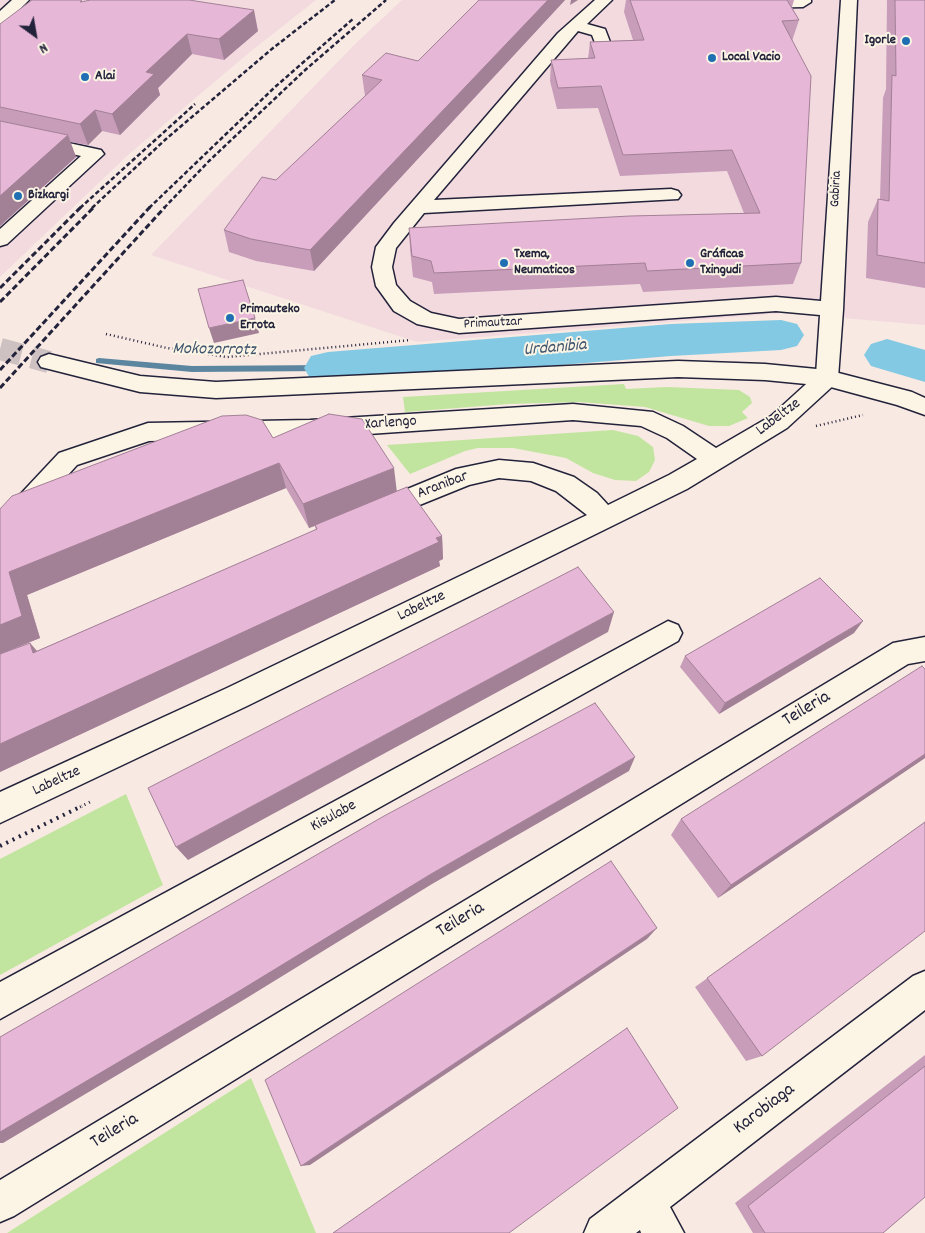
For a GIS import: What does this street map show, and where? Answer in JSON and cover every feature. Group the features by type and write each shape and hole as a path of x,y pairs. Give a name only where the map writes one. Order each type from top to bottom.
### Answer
{"street":[{"path":"0,20 21,0"},
{"path":"744,3 803,2 803,0"},
{"name":"Gabiria","path":"827,378 849,0"},
{"name":"Primautzar","path":"606,4 564,36 386,247 382,267 386,286 402,306 425,319 459,326 776,304 803,304 832,310"},
{"path":"576,26 599,32 607,55"},
{"path":"0,133 95,154 0,240"},
{"path":"418,207 671,195"},
{"path":"49,362 140,384 216,390 678,369 766,372 827,378 904,398 925,407"},
{"name":"Labeltze","path":"0,808 237,698 606,518 716,460 779,422 827,378"},
{"name":"Xarlengo","path":"0,533 68,459 148,432 310,429 573,412 645,418 675,432 716,460"},
{"name":"Aranibar","path":"356,521 465,476 499,469 532,472 565,484 588,500 606,518"},
{"name":"Kisulabe","path":"0,1001 668,633"},
{"name":"Teileria","path":"0,1202 903,652 925,649"},
{"name":"Karobiaga","path":"604,1233 655,1217 925,988"}],"shaded area":[{"path":"0,0 316,0 250,52 128,155 0,277"},
{"path":"402,0 925,0 925,325 784,313 417,342 151,255 354,45"}],"green space":[{"path":"624,384 626,389 667,387 739,390 750,397 752,403 742,412 748,418 729,426 709,426 645,407 579,402 509,404 405,412 403,397"},
{"path":"613,430 638,436 653,447 655,460 649,472 636,481 615,480 593,473 566,458 513,448 478,448 465,451 410,474 387,445"},
{"path":"126,794 163,885 0,975 0,859"},
{"path":"251,1078 316,1233 7,1233"}],"building":[{"name":"Alai","path":"32,0 82,0 80,2 91,0 189,0 254,10 219,39 187,34 146,72 154,74 112,114 95,110 80,124 0,107 0,24"},
{"path":"479,0 548,0 310,250 251,239 224,230 262,177 276,180 382,80 362,75 386,53 418,61"},
{"path":"630,0 787,0 799,20 782,21 811,76 801,263 647,271 645,263 434,273 431,261 412,256 409,228 630,216 760,213 732,150 623,155 601,86 558,88 551,60 595,58 590,42 644,40"},
{"path":"895,0 925,0 925,263 877,255 878,199 889,201 892,75 896,76"},
{"path":"0,121 68,135 0,196"},
{"name":"Primauteko Errota","path":"243,280 255,318 209,328 198,289"},
{"path":"329,414 362,419 394,468 303,504 279,463 9,572 22,616 0,625 0,509 12,496 222,416 246,415 262,420 273,438"},
{"path":"407,487 442,536 436,538 439,542 0,744 0,654 30,643 33,653 317,529 315,525"},
{"path":"578,567 614,612 176,847 148,788"},
{"path":"820,578 863,621 725,703 685,656"},
{"path":"922,666 925,669 925,754 731,885 681,819"},
{"path":"595,703 635,757 431,874 236,993 0,1132 0,1037 384,816"},
{"path":"925,822 925,931 762,1056 707,978"},
{"path":"611,861 657,928 301,1166 265,1080"},
{"path":"627,1028 678,1108 509,1233 333,1233"},
{"path":"925,1066 925,1197 883,1233 765,1233 748,1206"}],"waterway":[{"name":"Urdanibia","path":"328,368 671,340 781,335"},
{"name":"Urdanibia","path":"887,355 925,366"},
{"name":"Mokozorrotz","path":"99,361 192,369 328,368"}],"tunnel":[{"path":"0,349 49,362"}],"railway":[{"path":"92,208 166,139 273,48 335,0"},
{"path":"164,208 209,161 304,71 386,0"},
{"path":"150,207 275,87 354,18"},
{"path":"80,208 195,104"},
{"path":"0,302 94,207"},
{"path":"0,370 150,207"},
{"path":"0,388 165,207"},
{"path":"0,288 80,208"}],"place":[{"name":"Igorle","path":"906,41"},
{"name":"Local Vacio","path":"712,58"},
{"name":"Alai","path":"85,77"},
{"name":"Bizkargi","path":"18,196"},
{"name":"Txema, Neumaticos","path":"504,263"},
{"name":"Gráficas Txingudi","path":"690,263"},
{"name":"Primauteko Errota","path":"230,318"}]}
